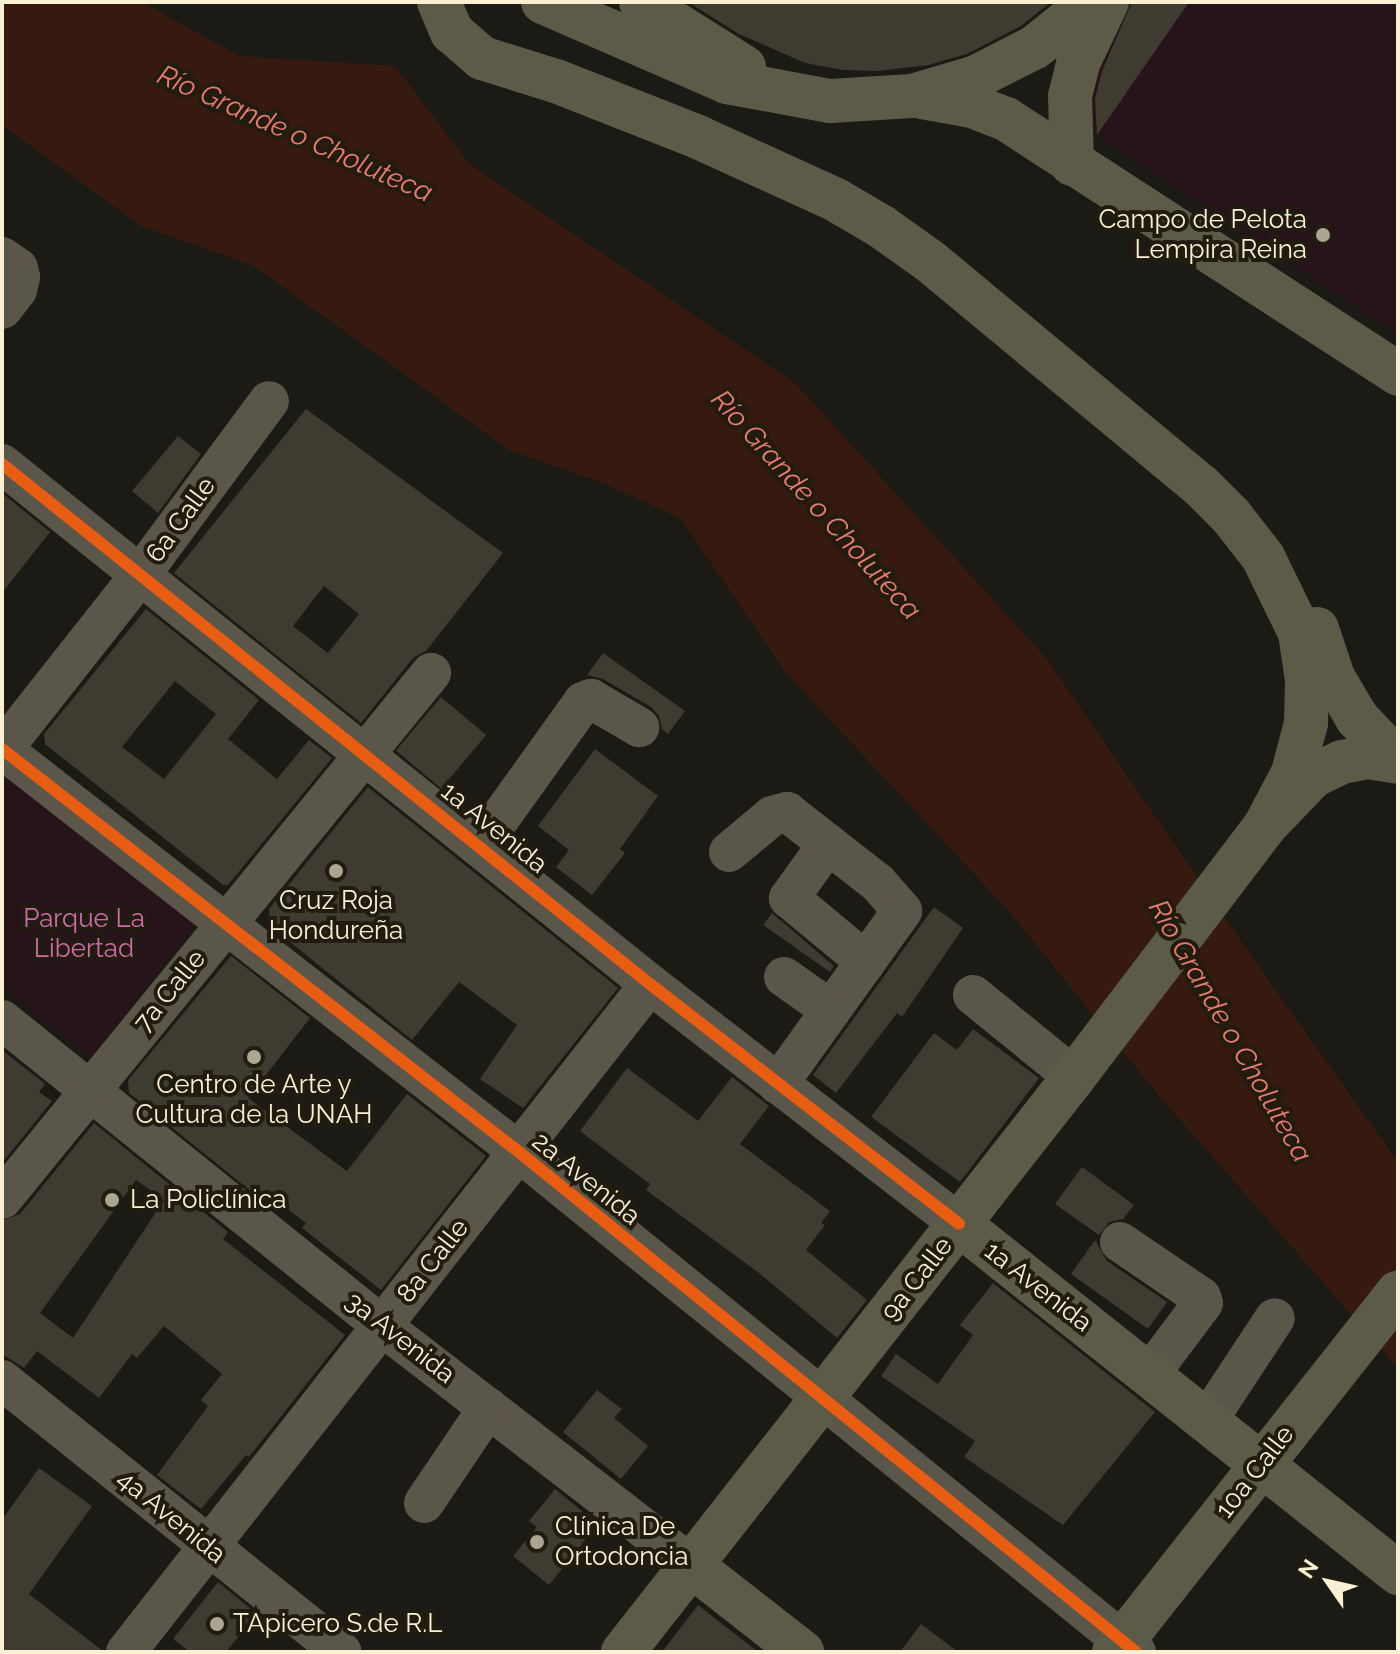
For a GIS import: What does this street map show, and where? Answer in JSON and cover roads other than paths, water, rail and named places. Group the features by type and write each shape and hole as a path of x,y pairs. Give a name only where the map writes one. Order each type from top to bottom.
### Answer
{"main road":[{"path":"439,2 452,32 482,58 556,81 698,137 836,200 882,227 1029,343 1200,485 1231,516 1263,557 1300,633 1307,680 1306,723 1293,773 1258,837"},
{"path":"466,2 473,16 489,31 705,117 847,185 894,212 944,247 1212,472 1246,506 1279,548 1317,630 1333,677 1357,718 1398,761"},
{"path":"543,2 700,72 789,96 830,101 912,96 944,88 1006,64 1053,34 1091,2"},
{"path":"641,2 789,96"},
{"path":"1072,164 1070,96 1078,63 1107,2"},
{"path":"912,96 972,106 1006,119 1398,374"},
{"path":"1258,837 1313,776 1342,762 1368,757 1398,761"},
{"name":"9a Calle","path":"623,1652 1083,1067 1258,837"},
{"name":"1a Avenida","path":"959,1224 1398,1573"},
{"name":"10a Calle","path":"1124,1648 1261,1464 1398,1293"},
{"name":"3a Avenida","path":"692,1566 802,1652"}],"street":[{"path":"2,257 18,268 20,277 17,290 2,309"},
{"name":"6a Calle","path":"2,749 141,574 269,401"},
{"name":"1a Avenida","path":"2,464 365,752 650,984 959,1224"},
{"name":"7a Calle","path":"2,1199 431,673"},
{"path":"480,846 583,702 591,699 639,727"},
{"name":"2a Avenida","path":"2,749 519,1152 1124,1648"},
{"path":"729,852 772,816 787,812 878,883 902,911 778,1084"},
{"path":"828,844 789,898 866,962"},
{"path":"784,977 831,1010"},
{"name":"8a Calle","path":"126,1652 650,984"},
{"path":"973,995 1083,1067"},
{"name":"3a Avenida","path":"2,1020 91,1088 382,1326 692,1566"},
{"path":"1120,1242 1201,1297 1203,1303 1149,1375"},
{"path":"1207,1421 1275,1318"},
{"name":"4a Avenida","path":"2,1380 342,1652"},
{"path":"424,1503 488,1408"}],"water":[{"name":"Río Grande o Choluteca","path":"2,2 142,2 239,56 395,66 469,164 795,383 1046,658 1398,1162 1398,1368 1160,1097 1007,909 786,673 681,519 608,485 509,450 254,266 141,226 2,125"}],"place":[{"name":"Campo de Pelota Lempira Reina","path":"1323,235"},
{"name":"Cruz Roja Hondureña","path":"336,871"},
{"name":"Centro de Arte y Cultura de la UNAH","path":"254,1057"},
{"name":"La Policlínica","path":"112,1200"},
{"name":"Clínica De Ortodoncia","path":"537,1542"},
{"name":"TApicero S.de R.L","path":"217,1624"}],"park label":[{"name":"Parque La Libertad","path":"84,934"}]}
